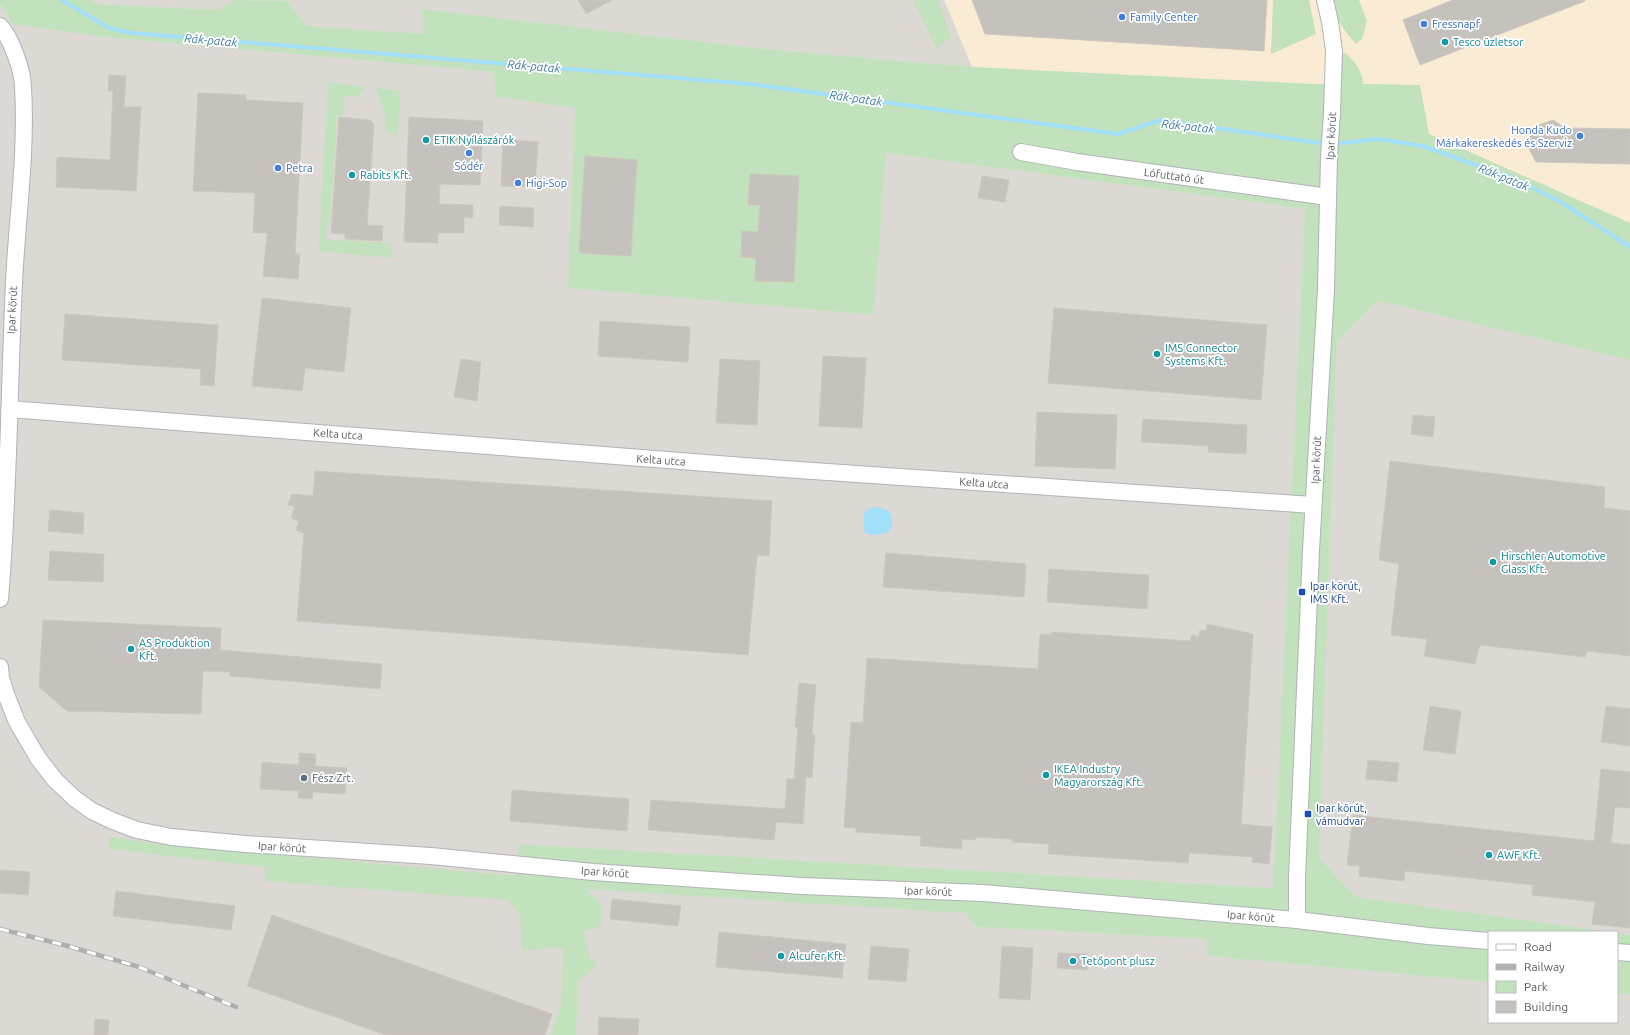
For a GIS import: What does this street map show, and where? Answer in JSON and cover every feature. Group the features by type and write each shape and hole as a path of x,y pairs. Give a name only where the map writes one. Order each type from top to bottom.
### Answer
{"street":[{"name":"Ipar körút","path":"1297,920 1313,505 1326,289 1329,157 1334,50 1325,0"},
{"name":"Ipar körút","path":"0,26 5,32 17,61 24,85 0,599"},
{"name":"Lófuttató út","path":"1021,152 1077,162 1328,197"},
{"name":"Kelta utca","path":"9,409 784,469 1313,505"},
{"name":"Ipar körút","path":"0,667 3,684 17,722 38,758 55,780 74,798 92,811 113,821 137,830 177,838 431,856 593,872 802,886 983,893 1297,920 1428,936 1488,941"},
{"path":"1618,952 1630,953"}],"shaded area":[{"path":"89,0 236,0 218,10 97,4"},
{"path":"257,0 944,0 972,67 764,49 422,9 423,35 307,26 286,1"},
{"path":"944,0 1630,0 1630,223 1429,134 1420,85 1313,84 972,67"},
{"path":"0,6 104,37 494,72 496,97 575,108 568,288 874,315 886,153 1305,209 1273,888 519,844 965,913 976,927 1207,939 1208,956 1488,982 1488,1023 1618,1023 1618,994 1630,995 1630,1035 0,1035"},
{"path":"1378,301 1630,360 1630,935 1618,933 1618,931 1601,931 1356,897 1319,858 1337,342"}],"green space":[{"path":"0,0 89,0 97,4 218,10 236,0 286,1 307,26 423,34 422,9 764,49 972,67 1313,84 1338,84 1340,54 1346,53 1358,67 1362,75 1363,84 1420,85 1429,134 1630,223 1630,360 1378,301 1337,342 1319,858 1356,897 1604,931 1488,931 1488,982 1207,956 1207,939 976,927 965,913 586,889 602,905 602,925 584,932 589,957 598,965 578,982 576,1035 551,1035 562,1001 563,947 522,951 520,914 507,900 265,881 265,867 109,849 109,836 155,844 516,876 519,844 1273,888 1305,209 886,153 874,315 568,288 575,108 496,97 494,72 104,37 12,24 2,6 0,6"},
{"path":"913,0 938,0 951,36 937,49"},
{"path":"1273,0 1309,0 1316,34 1271,54"},
{"path":"1331,0 1359,0 1367,21 1362,39 1356,44 1340,24"},
{"path":"328,82 365,87 364,91 360,95 344,97 343,116 337,115 330,226 326,226 326,240 392,243 391,258 319,251"},
{"path":"376,88 400,91 398,137 385,129 385,115"},
{"path":"1618,933 1630,935 1630,995 1618,994"}],"water":[{"path":"874,507 888,511 892,517 890,531 877,535 870,535 864,532 864,514 868,509"}],"building":[{"path":"578,0 612,0 586,14"},
{"name":"Family Center","path":"972,0 1267,0 1264,51 985,34"},
{"name":"Tesco üzletsor","path":"1453,0 1585,1 1420,65 1403,20"},
{"path":"109,75 126,76 124,107 141,107 136,191 56,187 57,157 110,160 113,91 108,91"},
{"path":"198,93 246,95 246,100 303,103 295,254 300,254 298,279 263,276 267,233 253,233 255,193 193,191"},
{"name":"Rabits Kft.","path":"339,117 370,120 374,124 367,225 383,226 382,241 345,239 345,234 331,233"},
{"path":"409,117 483,121 480,185 440,184 439,204 473,205 473,218 464,217 464,233 438,233 438,243 404,242"},
{"name":"Honda Kudo Márkakereskedés és Szerviz","path":"1553,120 1565,128 1630,129 1630,164 1536,162 1526,143 1536,126"},
{"path":"503,139 538,142 535,187 501,186"},
{"path":"585,156 637,160 631,256 579,253"},
{"path":"750,174 799,176 794,282 755,281 756,258 741,257 742,231 758,232 760,205 748,205"},
{"path":"982,176 1009,180 1005,202 978,198"},
{"path":"500,206 534,208 533,227 499,225"},
{"path":"262,298 351,308 344,372 305,368 302,391 252,386"},
{"name":"IMS Connector Systems Kft.","path":"1054,308 1267,325 1261,400 1048,383"},
{"path":"65,314 218,325 214,386 200,385 201,369 62,360"},
{"path":"600,321 690,327 688,362 598,356"},
{"path":"823,356 866,358 862,428 819,426"},
{"path":"461,359 481,362 477,401 454,397"},
{"path":"720,359 760,361 757,425 716,423"},
{"path":"1037,412 1117,415 1115,469 1035,466"},
{"path":"1413,415 1435,417 1433,437 1411,434"},
{"path":"1143,419 1247,425 1246,454 1208,452 1209,446 1141,442"},
{"name":"Hirschler Automotive Glass Kft.","path":"1390,461 1605,487 1604,508 1630,511 1630,656 1587,651 1585,657 1480,645 1475,664 1424,656 1427,639 1391,635 1399,564 1379,560"},
{"path":"315,471 772,501 769,556 757,555 748,655 297,621 304,533 296,530 299,521 291,518 295,507 288,505 292,494 313,496"},
{"path":"50,510 84,513 83,534 48,531"},
{"path":"50,551 104,554 103,582 48,580"},
{"path":"886,553 1026,564 1024,597 883,587"},
{"path":"1049,569 1149,575 1147,609 1047,602"},
{"name":"AS Produktion Kft.","path":"43,620 221,628 220,650 382,664 380,689 230,676 230,672 203,671 201,714 67,711 39,687"},
{"name":"IKEA Industry Magyarország Kft.","path":"1207,624 1253,634 1241,824 1272,827 1269,864 1252,862 1253,857 1189,853 1188,863 1048,854 1049,844 1012,842 1012,839 976,837 976,840 962,839 962,849 920,846 921,836 856,832 856,828 844,827 851,722 863,723 867,658 1038,669 1040,634 1052,634 1052,632 1190,641 1192,635 1199,637 1200,630 1206,631"},
{"path":"799,683 816,685 812,734 815,735 812,778 806,777 803,824 776,822 774,840 648,830 651,800 785,809 787,779 794,779 798,727 795,727"},
{"path":"1430,706 1461,711 1455,754 1423,750"},
{"path":"1606,706 1630,709 1630,746 1601,742"},
{"name":"Fész Zrt.","path":"299,753 316,754 315,766 347,768 345,794 313,792 312,799 298,798 299,791 260,789 262,762 299,765"},
{"path":"1368,760 1399,763 1397,782 1366,779"},
{"name":"AWF Kft.","path":"1601,769 1630,772 1630,808 1615,807 1611,843 1630,845 1630,928 1592,924 1595,902 1532,895 1533,885 1405,871 1404,881 1359,876 1360,866 1347,865 1353,815 1594,841"},
{"path":"512,790 629,799 627,831 510,821"},
{"path":"0,870 30,872 28,895 0,893"},
{"path":"116,891 235,906 231,930 113,916"},
{"path":"612,899 681,906 678,926 610,919"},
{"path":"272,915 552,1014 545,1035 386,1035 247,986"},
{"name":"Alcufer Kft.","path":"719,932 846,944 842,978 716,967"},
{"name":"Alcufer Kft.","path":"871,946 909,949 906,982 868,979"},
{"path":"1002,946 1033,948 1030,1000 999,998"},
{"name":"Tetőpont plusz","path":"1058,953 1088,954 1087,970 1057,968"},
{"path":"599,1017 639,1019 638,1035 598,1035"},
{"path":"95,1019 109,1020 108,1035 94,1035"}],"waterway":[{"name":"Rák-patak","path":"62,0 109,28 132,33 750,84 1118,134 1161,120 1326,144"},
{"name":"Rák-patak","path":"1333,144 1379,139 1423,146 1512,178 1561,202 1630,247"}],"railway":[{"path":"0,929 68,946 139,967 236,1007"}],"place":[{"name":"Family Center","path":"1122,17"},
{"name":"Fressnapf","path":"1424,24"},
{"name":"Tesco üzletsor","path":"1445,42"},
{"name":"Honda Kudo Márkakereskedés és Szerviz","path":"1580,136"},
{"name":"ETIK Nyílászárók","path":"426,140"},
{"name":"Sódér","path":"469,153"},
{"name":"Petra","path":"278,168"},
{"name":"Rabits Kft.","path":"352,175"},
{"name":"Higi-Sop","path":"518,183"},
{"name":"IMS Connector Systems Kft.","path":"1157,354"},
{"name":"Hirschler Automotive Glass Kft.","path":"1493,562"},
{"name":"Ipar körút, IMS Kft.","path":"1302,592"},
{"name":"AS Produktion Kft.","path":"131,649"},
{"name":"IKEA Industry Magyarország Kft.","path":"1046,775"},
{"name":"Fész Zrt.","path":"304,778"},
{"name":"Ipar körút, vámudvar","path":"1308,814"},
{"name":"AWF Kft.","path":"1489,855"},
{"name":"Alcufer Kft.","path":"781,956"},
{"name":"Tetőpont plusz","path":"1073,961"}]}
